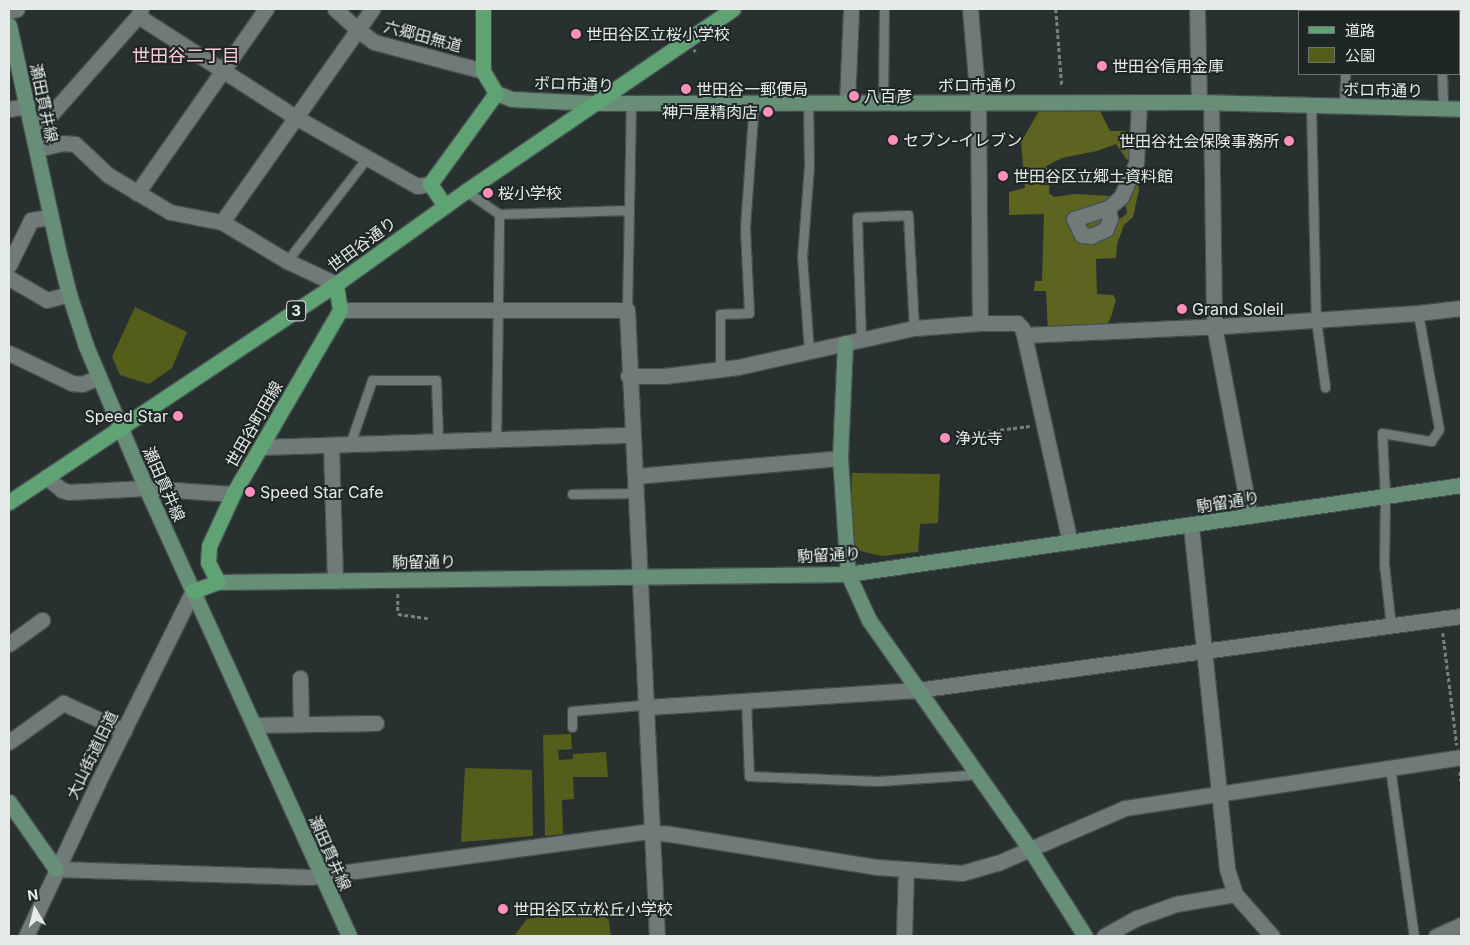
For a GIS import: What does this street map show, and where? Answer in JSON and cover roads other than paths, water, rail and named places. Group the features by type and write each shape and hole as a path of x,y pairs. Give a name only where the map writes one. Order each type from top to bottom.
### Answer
{"main road":[{"path":"445,206 430,184 496,93 483,71 483,9"},
{"name":"世田谷通り","path":"9,502 336,284 466,191 733,9"},
{"path":"336,284 340,310"},
{"name":"世田谷町田線","path":"218,582 208,562 207,551 233,494 340,310"},
{"name":"駒留通り","path":"193,591 218,582"}],"street":[{"path":"9,11 17,9"},
{"path":"137,193 266,9"},
{"name":"六郷田無道","path":"335,9 374,42 483,71"},
{"path":"222,222 372,9"},
{"path":"847,102 851,9"},
{"path":"970,9 978,102 980,323"},
{"path":"1197,9 1205,103 1214,326 1250,516"},
{"path":"31,124 45,120 139,12 222,70 297,118 417,186 430,184"},
{"name":"瀬田貫井線","path":"9,26 50,217 69,294 99,377 146,488 349,936"},
{"name":"ボロ市通り","path":"496,93 512,99 594,104 1139,102 1461,109"},
{"path":"1108,208 1120,197 1136,164 1139,102"},
{"path":"9,109 27,106"},
{"path":"36,149 62,143 75,144 108,175 170,212 222,222 286,261 336,284"},
{"path":"9,265 31,220 50,217"},
{"path":"9,278 47,300 69,294"},
{"path":"1024,335 1316,320 1461,308"},
{"path":"340,310 627,310 628,376 641,577 657,936"},
{"path":"628,376 664,376 720,369 914,328 980,323 1017,323 1022,328 1024,335 1070,542"},
{"path":"845,343 840,458 848,574 869,620 1030,849 1085,936"},
{"path":"9,353 72,383 82,384 99,377"},
{"path":"262,447 632,435"},
{"path":"331,445 335,581"},
{"path":"635,476 840,458"},
{"path":"46,477 62,490 69,492 146,488 233,494"},
{"name":"駒留通り","path":"218,582 848,574 1191,526 1461,485"},
{"path":"1191,526 1227,869 1235,894 1272,936"},
{"name":"大山街道旧道","path":"26,936 56,869 193,591"},
{"path":"647,707 746,699 917,690 1461,616"},
{"path":"9,644 42,620"},
{"path":"300,678 302,724"},
{"path":"9,742 63,703 124,731"},
{"path":"254,725 376,723"},
{"path":"9,802 56,869 322,877 652,832 877,867 962,873 998,863 1125,808 1460,757"},
{"path":"904,936 906,868"},
{"path":"1104,936 1137,918 1176,904 1235,894"},
{"path":"1436,936 1461,925"}],"lane":[{"path":"884,9 884,102"},
{"path":"1344,107 1345,75"},
{"path":"1442,75 1443,109"},
{"path":"720,369 720,314 748,313 745,227 754,102"},
{"path":"808,102 809,166 802,256 809,351"},
{"path":"627,310 631,103"},
{"path":"1311,106 1316,320 1324,387"},
{"path":"286,261 367,158"},
{"path":"466,191 500,214 629,210"},
{"path":"496,439 500,214"},
{"path":"861,340 857,217 908,215 914,328"},
{"path":"1391,627 1384,564 1385,497 1382,433 1431,441 1439,429 1418,313"},
{"path":"350,444 372,380 436,380 438,441"},
{"path":"572,494 636,493"},
{"path":"746,699 749,776 878,782 969,775 975,771"},
{"path":"572,727 572,711 642,705 647,707"},
{"path":"1390,768 1414,936"}],"place":[{"name":"世田谷区立桜小学校","path":"576,34"},
{"name":"世田谷信用金庫","path":"1102,66"},
{"name":"世田谷一郵便局","path":"686,89"},
{"name":"八百彦","path":"854,96"},
{"name":"神戸屋精肉店","path":"768,112"},
{"name":"セブン-イレブン","path":"893,140"},
{"name":"世田谷社会保険事務所","path":"1289,141"},
{"name":"世田谷区立郷土資料館","path":"1003,176"},
{"name":"桜小学校","path":"488,193"},
{"name":"Grand Soleil","path":"1182,309"},
{"name":"Speed Star","path":"178,416"},
{"name":"浄光寺","path":"945,438"},
{"name":"Speed Star Cafe","path":"250,492"},
{"name":"世田谷区立松丘小学校","path":"503,909"}],"district":[{"name":"世田谷二丁目","path":"186,56"}]}
